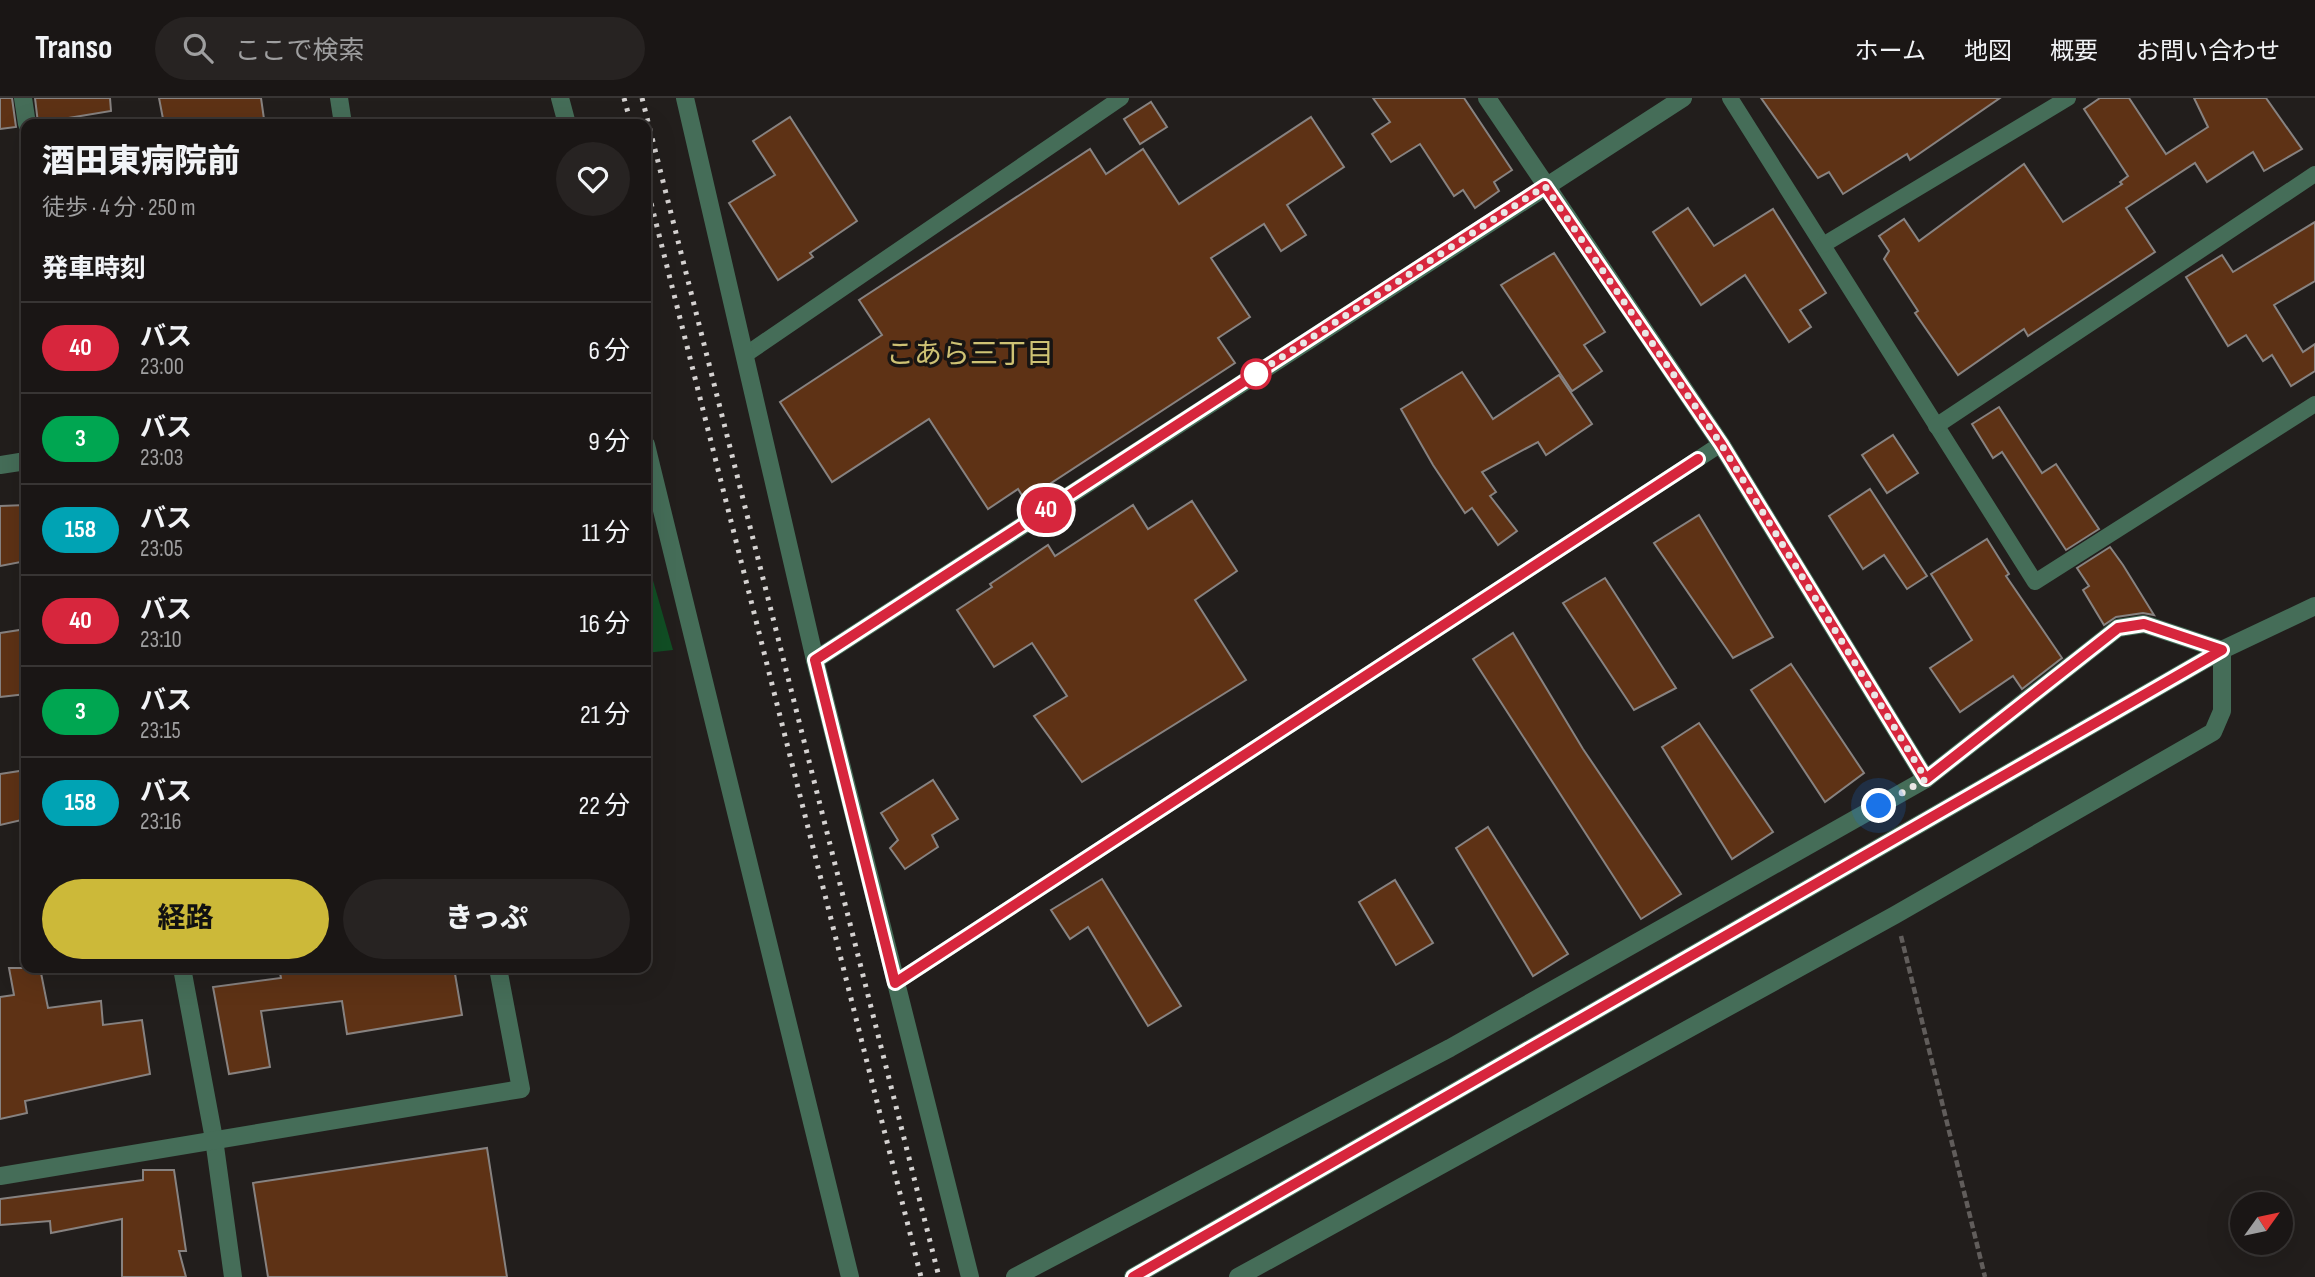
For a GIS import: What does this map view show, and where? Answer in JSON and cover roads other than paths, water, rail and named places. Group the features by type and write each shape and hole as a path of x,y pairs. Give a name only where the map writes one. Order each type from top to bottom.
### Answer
{"street":[{"path":"23,98 26,119"},
{"path":"339,98 342,119"},
{"path":"560,98 566,119"},
{"path":"685,98 815,660 970,1277"},
{"path":"1487,98 1721,444 1926,779"},
{"path":"815,660 1683,98"},
{"path":"0,465 21,462"},
{"path":"651,465 850,1277"},
{"path":"1133,1277 2222,650 2315,606"},
{"path":"1015,1277 1450,1048 1926,779 2118,628 2144,624 2222,650"},
{"path":"1238,1277 1895,915 2213,732 2222,711 2222,650"},
{"path":"183,973 214,1139 233,1277"},
{"path":"0,1176 521,1089 499,973"}],"lane":[{"path":"745,355 1121,98"},
{"path":"1730,98 2035,582 2315,404"},
{"path":"1823,245 2068,98"},
{"path":"1936,426 2315,174"},
{"path":"895,983 1721,444"}],"railway":[{"path":"624,98 630,119"},
{"path":"642,98 647,119"},
{"path":"651,134 939,1277"},
{"path":"651,203 921,1277"}],"district":[{"name":"こあら三丁目","path":"970,354"}]}
